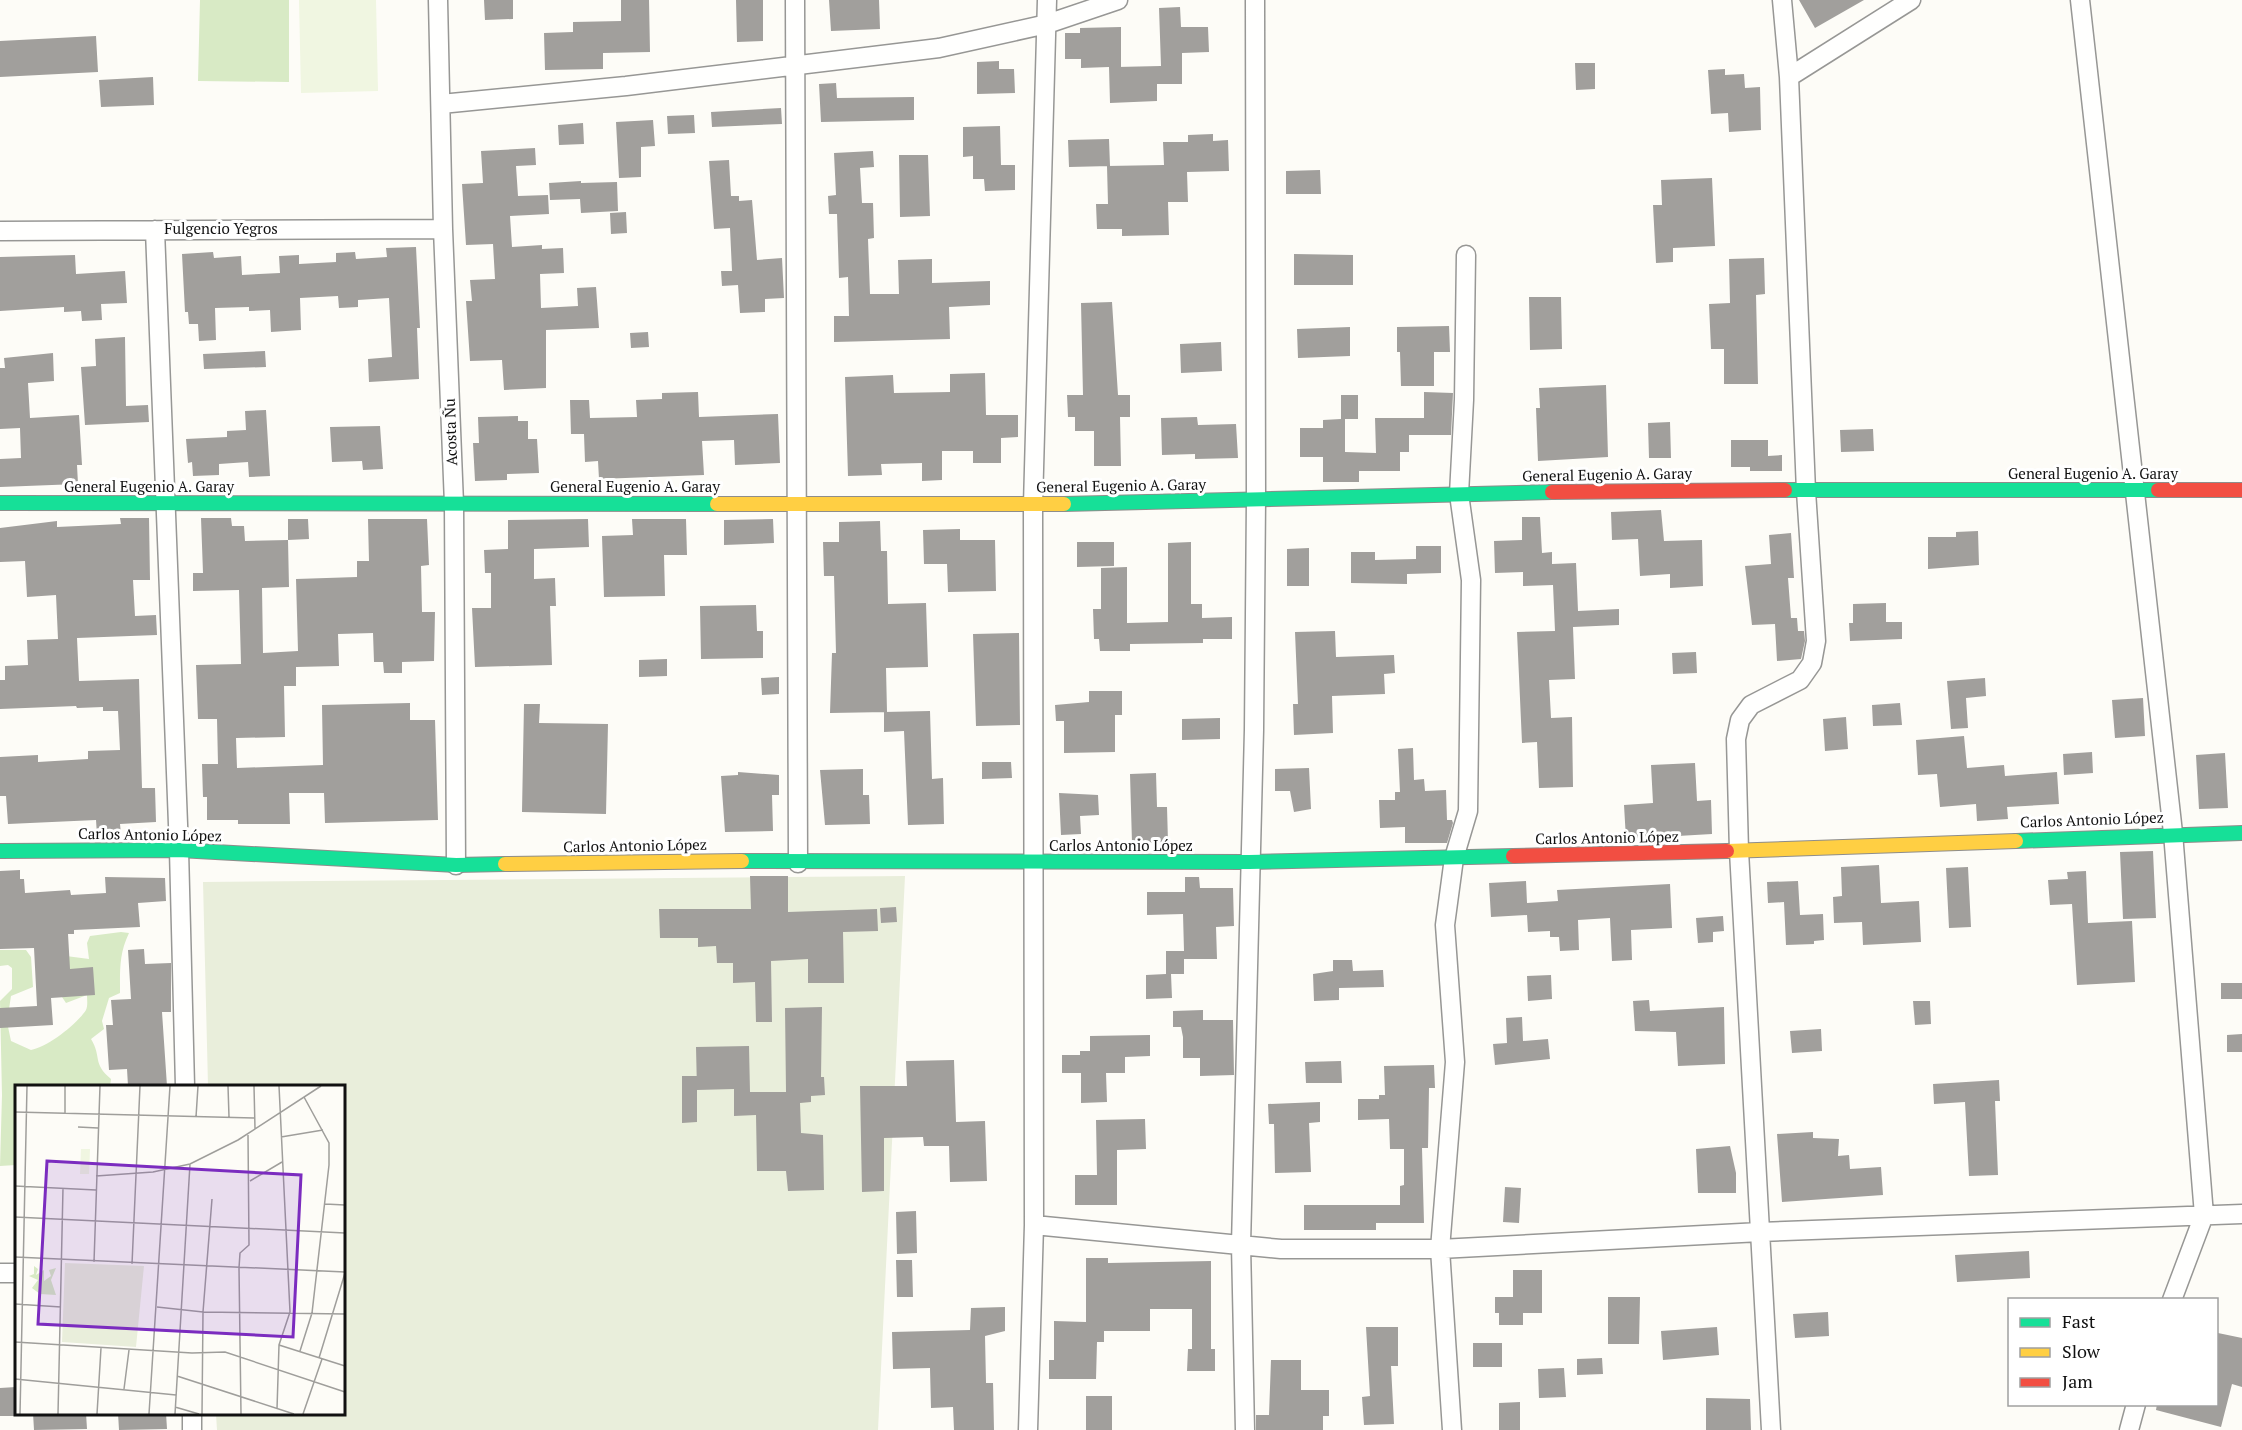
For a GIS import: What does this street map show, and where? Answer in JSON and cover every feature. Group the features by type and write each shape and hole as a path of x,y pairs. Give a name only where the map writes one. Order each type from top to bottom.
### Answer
{"street":[{"name":"Acosta Ñu","path":"438,0 443,229 454,504 456,865"},
{"path":"795,0 798,863"},
{"path":"1028,1430 1034,1225 1033,505 1047,0"},
{"path":"441,104 797,67 939,48 1047,24 1118,0"},
{"path":"1245,1430 1241,1245 1254,730 1255,0"},
{"path":"1771,1430 1739,851 1736,739 1740,720 1752,705 1800,680 1812,663 1816,641 1806,491 1789,77 1782,0"},
{"path":"1789,77 1911,0"},
{"path":"2080,0 2173,833 2204,1215 2172,1298"},
{"name":"Fulgencio Yegros","path":"0,231 443,229"},
{"path":"155,230 179,850 184,1085"},
{"path":"1452,1430 1440,1249 1455,1062 1445,925 1454,858 1468,811 1472,580 1458,494 1464,400 1466,255"},
{"name":"General Eugenio A. Garay","path":"0,503 1033,505 1641,490 2242,490"},
{"name":"Carlos Antonio López","path":"0,851 179,850 456,865 1249,862 1739,851 2242,832"},
{"path":"1034,1225 1281,1249 1440,1249 1760,1232 2242,1215"},
{"path":"2129,1430 2135,1406"}],"green space":[{"path":"200,0 289,0 289,82 198,81"},
{"path":"299,0 376,0 378,91 301,93"},
{"path":"905,876 878,1430 217,1430 216,1415 345,1415 345,1085 208,1085 203,882"},
{"path":"129,933 122,955 120,993 109,998 102,1021 104,1029 91,1039 101,1069 111,1079 110,1085 15,1085 15,1165 0,1166 2,1095 0,1001 12,989 12,968 8,965 0,966 0,950 26,950 31,957 33,987 11,996 7,1022 11,1041 31,1050 62,1034 82,1016 87,1008 87,995 66,1003 62,997 66,956 89,959 87,943 90,936"}],"building":[{"path":"484,0 513,0 513,19 485,20"},
{"path":"621,0 649,0 650,52 603,53 603,69 545,70 544,33 573,32 573,22 621,21"},
{"path":"736,0 763,0 763,41 737,42"},
{"path":"829,0 879,0 880,29 831,31"},
{"path":"1799,0 1864,0 1815,28"},
{"path":"1180,7 1181,27 1208,27 1209,52 1182,53 1182,84 1157,84 1157,101 1110,103 1109,67 1081,68 1081,59 1065,59 1065,33 1080,33 1080,28 1121,27 1121,67 1161,66 1159,8"},
{"path":"96,36 98,72 0,77 0,41"},
{"path":"999,61 999,69 1014,69 1015,93 977,94 977,62"},
{"path":"1575,63 1595,63 1595,89 1576,90"},
{"path":"1725,69 1725,75 1744,74 1745,88 1760,87 1761,130 1729,132 1728,113 1711,114 1708,70"},
{"path":"153,77 154,105 101,107 99,80"},
{"path":"836,83 837,98 914,97 914,120 821,122 819,84"},
{"path":"781,108 782,124 712,127 711,112"},
{"path":"694,115 695,133 668,134 667,116"},
{"path":"653,120 655,146 641,147 641,177 619,178 616,122"},
{"path":"583,123 584,144 559,145 558,125"},
{"path":"1000,126 1001,165 1015,165 1015,190 985,191 984,179 973,179 973,156 963,157 963,127"},
{"path":"1213,134 1213,141 1228,140 1229,171 1187,172 1188,202 1168,202 1169,235 1122,236 1122,229 1097,229 1096,204 1108,204 1107,166 1164,165 1163,142 1188,142 1188,135"},
{"path":"1109,139 1110,166 1069,167 1068,140"},
{"path":"535,148 536,165 516,166 518,196 548,195 549,214 510,216 512,247 542,245 542,249 563,248 564,273 540,274 541,308 578,306 577,288 596,287 599,328 546,330 546,388 504,390 502,360 470,361 466,301 472,301 470,280 495,279 493,244 466,245 462,184 483,183 481,151"},
{"path":"873,151 874,167 860,168 862,203 873,203 874,238 868,239 870,294 899,294 898,260 932,259 932,283 990,281 990,305 949,307 950,339 834,342 834,316 849,316 848,277 839,278 837,214 829,214 828,196 836,195 834,153"},
{"path":"899,155 928,155 930,216 900,217"},
{"path":"729,160 731,196 739,196 739,201 752,200 757,260 782,258 784,298 765,299 765,312 740,313 738,285 722,286 721,271 732,271 730,228 714,229 709,161"},
{"path":"1320,170 1321,194 1286,194 1286,171"},
{"path":"1712,178 1715,246 1673,248 1673,262 1656,263 1653,205 1662,205 1661,180"},
{"path":"581,181 581,183 617,182 618,211 581,213 580,199 550,200 549,183"},
{"path":"626,212 627,233 611,234 610,213"},
{"path":"416,247 420,328 417,328 419,379 369,382 368,359 392,357 389,298 358,300 358,307 339,308 338,296 300,298 301,330 271,332 270,310 249,311 249,307 215,308 216,340 199,341 198,324 189,324 188,312 185,312 182,254 213,252 214,258 241,256 242,275 280,273 279,256 299,255 299,264 336,262 336,253 355,252 356,259 387,257 386,248"},
{"path":"1294,254 1353,255 1353,285 1294,285"},
{"path":"75,255 76,274 125,271 127,303 101,304 102,320 82,321 81,311 64,312 64,307 0,311 0,257"},
{"path":"1764,258 1765,294 1756,295 1758,384 1724,384 1724,349 1711,349 1709,304 1730,303 1729,259"},
{"path":"1529,297 1561,297 1562,349 1530,350"},
{"path":"1112,302 1118,395 1130,395 1130,417 1120,417 1121,466 1094,466 1094,431 1075,431 1075,417 1068,417 1067,395 1083,395 1081,303"},
{"path":"1449,326 1450,352 1434,352 1434,386 1401,386 1397,327"},
{"path":"1350,327 1350,356 1298,358 1297,329"},
{"path":"648,332 649,347 631,348 630,333"},
{"path":"125,337 126,406 148,405 149,422 85,425 81,367 96,366 95,339"},
{"path":"1221,342 1222,371 1181,373 1180,344"},
{"path":"265,351 266,367 204,369 203,354"},
{"path":"53,353 54,381 28,383 30,418 79,415 82,465 77,465 78,484 0,487 0,459 21,458 20,428 0,429 0,368 5,368 4,358"},
{"path":"985,373 986,415 1018,415 1018,437 1001,438 1001,463 973,463 973,451 942,451 942,480 922,481 922,463 881,464 882,475 848,476 845,377 893,375 894,393 950,392 950,374"},
{"path":"1606,385 1608,457 1538,461 1536,408 1540,408 1539,388"},
{"path":"698,392 699,417 778,414 780,463 735,465 734,440 702,441 704,475 599,479 598,461 585,462 584,434 571,434 570,400 589,400 590,418 637,417 636,400 662,399 662,393"},
{"path":"1424,392 1453,393 1451,435 1409,435 1409,452 1400,452 1400,471 1359,471 1359,482 1323,482 1323,457 1300,457 1300,428 1323,428 1323,420 1341,419 1341,395 1358,395 1358,419 1345,419 1345,452 1376,453 1375,418 1424,418"},
{"path":"266,410 270,476 249,477 248,462 219,464 219,475 193,476 192,462 188,463 186,439 227,437 227,431 246,430 245,411"},
{"path":"518,416 518,421 528,421 528,439 537,439 539,473 507,474 507,480 475,481 473,443 479,443 478,417"},
{"path":"1197,417 1198,425 1236,424 1238,458 1195,459 1195,454 1162,455 1161,418"},
{"path":"1670,422 1671,458 1649,458 1648,423"},
{"path":"380,426 383,469 363,470 362,461 332,462 330,427"},
{"path":"1873,429 1874,451 1841,452 1840,430"},
{"path":"1731,440 1768,440 1768,456 1782,455 1782,471 1750,471 1750,467 1731,467"},
{"path":"1661,510 1664,541 1702,540 1703,586 1670,588 1670,574 1640,576 1638,539 1612,540 1611,512"},
{"path":"1522,517 1540,517 1542,553 1552,552 1552,564 1576,563 1578,611 1619,609 1619,625 1573,627 1575,679 1549,680 1551,718 1572,717 1573,787 1539,788 1537,742 1522,743 1517,632 1555,631 1553,585 1523,586 1523,572 1495,573 1494,541 1522,540"},
{"path":"120,518 149,518 150,580 133,580 135,616 156,615 157,635 77,638 79,681 139,679 142,788 155,788 156,822 120,824 121,834 100,835 97,835 96,820 8,824 6,796 0,796 0,757 38,755 38,762 88,759 88,751 120,750 118,711 103,711 103,707 77,708 76,706 0,709 0,680 5,680 5,666 28,665 27,640 58,639 56,595 27,597 25,561 0,562 0,528 57,521 57,527 121,524"},
{"path":"201,518 231,518 232,526 244,526 245,541 288,540 289,587 262,588 263,653 298,651 296,579 357,577 357,561 369,561 368,519 427,519 429,565 421,566 422,612 435,612 434,661 402,662 402,673 384,673 383,662 374,662 373,633 338,634 339,666 296,667 296,686 284,686 285,737 236,738 237,768 323,765 322,705 410,703 410,720 435,720 438,820 325,823 324,793 289,793 290,824 238,824 238,820 207,820 207,797 203,797 202,764 218,764 217,719 198,719 196,665 241,664 239,590 193,591 193,573 203,573"},
{"path":"288,519 308,519 309,539 288,540"},
{"path":"588,519 589,547 534,549 534,579 555,578 556,606 550,606 552,665 475,667 472,608 491,608 491,573 485,573 484,550 508,549 508,520"},
{"path":"632,519 686,519 687,555 664,555 665,596 604,597 602,536 633,535"},
{"path":"773,519 774,543 724,545 724,520"},
{"path":"880,521 881,551 887,551 888,604 926,603 928,667 886,668 887,712 830,713 832,653 836,653 834,576 824,576 823,542 839,542 839,522"},
{"path":"960,529 960,540 995,540 996,591 948,592 947,564 924,564 923,530"},
{"path":"1978,531 1979,565 1928,569 1928,537 1956,537 1956,532"},
{"path":"1791,533 1794,578 1788,578 1791,618 1797,618 1798,631 1804,631 1805,641 1801,659 1777,661 1775,624 1752,625 1745,566 1771,564 1769,535"},
{"path":"1077,542 1114,542 1114,566 1077,567"},
{"path":"1191,542 1191,604 1202,604 1202,618 1232,617 1232,639 1203,639 1203,643 1130,644 1130,651 1100,651 1099,639 1094,639 1093,609 1101,609 1101,568 1127,567 1127,623 1168,622 1168,543"},
{"path":"1416,546 1441,546 1441,573 1407,574 1407,584 1351,583 1351,552 1375,552 1375,560 1416,559"},
{"path":"1309,548 1309,586 1287,586 1287,549"},
{"path":"1886,603 1886,622 1902,622 1902,639 1850,641 1849,623 1853,623 1853,604"},
{"path":"756,605 757,631 763,631 763,658 701,659 700,606"},
{"path":"1335,631 1336,657 1394,655 1395,673 1384,674 1385,694 1332,696 1333,733 1294,735 1293,704 1298,704 1295,632"},
{"path":"1019,633 1020,725 976,726 973,634"},
{"path":"1696,652 1697,673 1673,674 1672,653"},
{"path":"667,659 667,676 639,677 639,660"},
{"path":"779,677 779,694 762,695 761,678"},
{"path":"1985,678 1986,696 1966,698 1968,728 1951,729 1947,681"},
{"path":"1089,691 1122,691 1122,715 1115,715 1115,752 1064,753 1064,721 1056,721 1055,705 1089,702"},
{"path":"2143,698 2145,736 2115,738 2112,700"},
{"path":"1900,703 1902,725 1873,726 1872,705"},
{"path":"524,704 540,704 539,723 608,724 606,814 522,812"},
{"path":"930,711 932,779 943,778 944,824 908,825 904,731 884,732 884,712"},
{"path":"1846,717 1848,749 1825,751 1823,719"},
{"path":"1220,718 1220,739 1182,740 1182,719"},
{"path":"1964,736 1967,768 2004,765 2005,776 2057,772 2059,804 2007,807 2008,819 1977,821 1976,804 1940,807 1937,774 1918,775 1916,740"},
{"path":"1413,748 1414,780 1424,779 1425,791 1446,790 1447,820 1452,820 1453,823 1447,843 1405,843 1405,827 1380,828 1379,800 1395,800 1395,792 1400,792 1398,749"},
{"path":"2092,752 2093,773 2064,775 2063,754"},
{"path":"2225,753 2228,808 2199,809 2196,755"},
{"path":"982,762 1011,762 1012,778 982,779"},
{"path":"1695,763 1697,801 1711,800 1712,834 1626,839 1624,805 1653,803 1651,765"},
{"path":"1309,768 1311,809 1294,812 1290,791 1275,791 1275,769"},
{"path":"863,769 863,795 869,795 870,824 825,825 820,770"},
{"path":"738,772 779,775 779,795 772,795 773,831 725,832 721,776 738,775"},
{"path":"1156,773 1157,807 1167,807 1168,842 1132,843 1130,774"},
{"path":"1059,793 1098,795 1099,815 1080,816 1081,834 1061,835"},
{"path":"2153,851 2156,918 2123,919 2120,852"},
{"path":"1879,865 1881,903 1919,901 1921,942 1863,945 1862,922 1834,923 1833,897 1842,896 1841,867"},
{"path":"1968,867 1971,927 1949,928 1946,868"},
{"path":"20,870 20,879 24,879 25,893 70,890 71,895 106,893 105,877 165,878 166,901 138,903 140,927 74,930 74,934 68,934 70,969 93,967 95,995 51,998 53,1025 0,1028 0,1008 37,1006 34,948 0,949 0,871"},
{"path":"2086,871 2088,923 2132,921 2135,982 2077,985 2072,904 2050,905 2048,880 2068,879 2067,872"},
{"path":"750,876 788,876 788,912 877,909 878,931 843,932 844,983 808,983 808,959 771,961 772,1022 756,1022 755,982 733,983 733,963 717,963 716,946 698,947 698,938 660,938 659,909 751,909"},
{"path":"1185,877 1199,877 1200,888 1233,888 1234,926 1216,927 1217,959 1184,959 1184,974 1171,974 1172,998 1146,999 1146,975 1166,974 1166,951 1184,951 1183,914 1147,915 1147,892 1185,892"},
{"path":"1526,881 1527,903 1558,901 1557,890 1670,884 1672,928 1631,930 1632,960 1612,961 1610,918 1578,920 1579,950 1560,951 1559,937 1550,937 1550,931 1528,932 1527,915 1491,917 1489,883"},
{"path":"1798,881 1800,915 1823,914 1824,940 1814,941 1814,944 1786,945 1784,902 1768,903 1767,882"},
{"path":"896,907 897,922 881,923 880,908"},
{"path":"1723,916 1724,931 1713,932 1713,942 1698,943 1696,918"},
{"path":"144,949 145,964 171,963 171,1012 162,1012 167,1085 128,1085 127,1069 109,1070 106,1025 113,1025 111,1000 131,999 128,950"},
{"path":"1333,960 1352,960 1353,971 1383,970 1384,987 1339,988 1339,1000 1314,1001 1313,974 1333,971"},
{"path":"1551,975 1552,999 1528,1001 1527,976"},
{"path":"2221,983 2242,983 2242,999 2221,999"},
{"path":"1649,1000 1650,1011 1724,1007 1725,1064 1678,1066 1676,1032 1635,1031 1633,1001"},
{"path":"1913,1001 1930,1001 1931,1024 1915,1025"},
{"path":"822,1007 821,1077 824,1077 825,1095 811,1096 811,1102 800,1103 801,1133 823,1135 824,1190 788,1191 786,1171 757,1171 756,1115 734,1116 734,1089 697,1090 696,1047 749,1046 750,1092 786,1092 785,1008"},
{"path":"1203,1010 1203,1020 1233,1020 1234,1075 1200,1076 1200,1058 1183,1058 1181,1027 1173,1027 1173,1011"},
{"path":"1522,1017 1523,1041 1548,1039 1550,1059 1495,1065 1493,1044 1507,1043 1506,1018"},
{"path":"1821,1029 1822,1051 1792,1053 1790,1031"},
{"path":"2242,1034 2242,1052 2227,1052 2227,1035"},
{"path":"1150,1035 1150,1056 1125,1057 1125,1073 1106,1073 1107,1102 1081,1103 1081,1073 1062,1073 1062,1055 1080,1055 1080,1051 1090,1051 1090,1036"},
{"path":"954,1060 956,1122 985,1121 987,1181 950,1182 949,1146 924,1146 923,1137 884,1138 884,1191 862,1192 860,1086 907,1086 906,1061"},
{"path":"1341,1061 1342,1083 1306,1083 1305,1062"},
{"path":"1434,1065 1435,1088 1429,1088 1428,1148 1422,1148 1424,1223 1376,1223 1376,1230 1304,1230 1304,1205 1400,1205 1400,1186 1404,1185 1404,1149 1390,1149 1389,1119 1358,1120 1358,1099 1379,1099 1379,1095 1385,1095 1384,1066"},
{"path":"682,1076 697,1076 697,1122 682,1123"},
{"path":"1999,1080 2000,1101 1995,1101 1998,1175 1969,1176 1965,1102 1934,1104 1933,1084"},
{"path":"1320,1102 1320,1122 1309,1123 1311,1172 1275,1173 1274,1124 1269,1124 1268,1104"},
{"path":"1145,1119 1146,1149 1117,1150 1117,1205 1075,1205 1075,1175 1097,1175 1096,1120"},
{"path":"1813,1132 1813,1138 1839,1139 1838,1156 1849,1155 1850,1169 1881,1167 1883,1195 1782,1202 1777,1134"},
{"path":"1730,1146 1736,1173 1736,1193 1698,1193 1696,1149"},
{"path":"1505,1187 1521,1188 1519,1223 1503,1222"},
{"path":"916,1211 917,1253 897,1254 896,1212"},
{"path":"2029,1251 2030,1278 1957,1282 1955,1255"},
{"path":"1086,1258 1108,1258 1108,1263 1211,1261 1211,1349 1215,1349 1215,1371 1187,1371 1188,1349 1192,1349 1192,1309 1150,1309 1150,1331 1104,1331 1104,1342 1097,1342 1096,1379 1049,1379 1049,1360 1054,1360 1054,1321 1086,1322"},
{"path":"896,1260 912,1260 913,1297 897,1297"},
{"path":"1513,1270 1542,1270 1542,1313 1523,1313 1523,1325 1499,1325 1499,1313 1495,1313 1495,1297 1513,1297"},
{"path":"1608,1297 1640,1297 1639,1344 1608,1344"},
{"path":"1005,1307 1005,1331 985,1336 986,1383 993,1383 994,1430 954,1430 953,1407 931,1408 930,1368 893,1369 892,1332 970,1330 971,1308"},
{"path":"1828,1312 1829,1336 1795,1338 1793,1314"},
{"path":"1366,1327 1398,1327 1398,1366 1391,1366 1394,1424 1364,1425 1362,1397 1370,1396"},
{"path":"1717,1327 1719,1355 1663,1360 1661,1331"},
{"path":"2218,1333 2242,1338 2242,1387 2232,1384 2221,1427 2156,1410 2157,1406 2218,1406"},
{"path":"1473,1343 1502,1343 1502,1367 1473,1367"},
{"path":"1602,1358 1603,1374 1577,1375 1577,1359"},
{"path":"1271,1360 1301,1360 1301,1390 1329,1390 1329,1416 1323,1416 1323,1430 1256,1430 1256,1415 1269,1415"},
{"path":"1564,1368 1566,1397 1539,1398 1538,1369"},
{"path":"15,1387 15,1415 17,1416 0,1416 0,1388"},
{"path":"1086,1396 1112,1396 1112,1430 1086,1430"},
{"path":"1706,1398 1750,1399 1751,1430 1706,1430"},
{"path":"1520,1402 1520,1430 1499,1430 1499,1403"},
{"path":"33,1415 86,1415 87,1429 34,1430"},
{"path":"118,1415 166,1415 167,1429 119,1430"}],"traffic: fast":[{"path":"1785,490 2158,490"},
{"path":"1064,504 1552,492"},
{"path":"0,503 717,504"},
{"path":"2016,841 2242,833"},
{"path":"0,851 179,850 456,865 505,864"},
{"path":"742,861 1249,862 1513,856"}],"traffic: slow":[{"path":"717,504 1064,504"},
{"path":"1727,851 2016,841"},
{"path":"505,864 742,861"}],"traffic: jam":[{"path":"1552,492 1785,490"},
{"path":"2158,490 2242,490"},
{"path":"1513,856 1727,851"}]}
